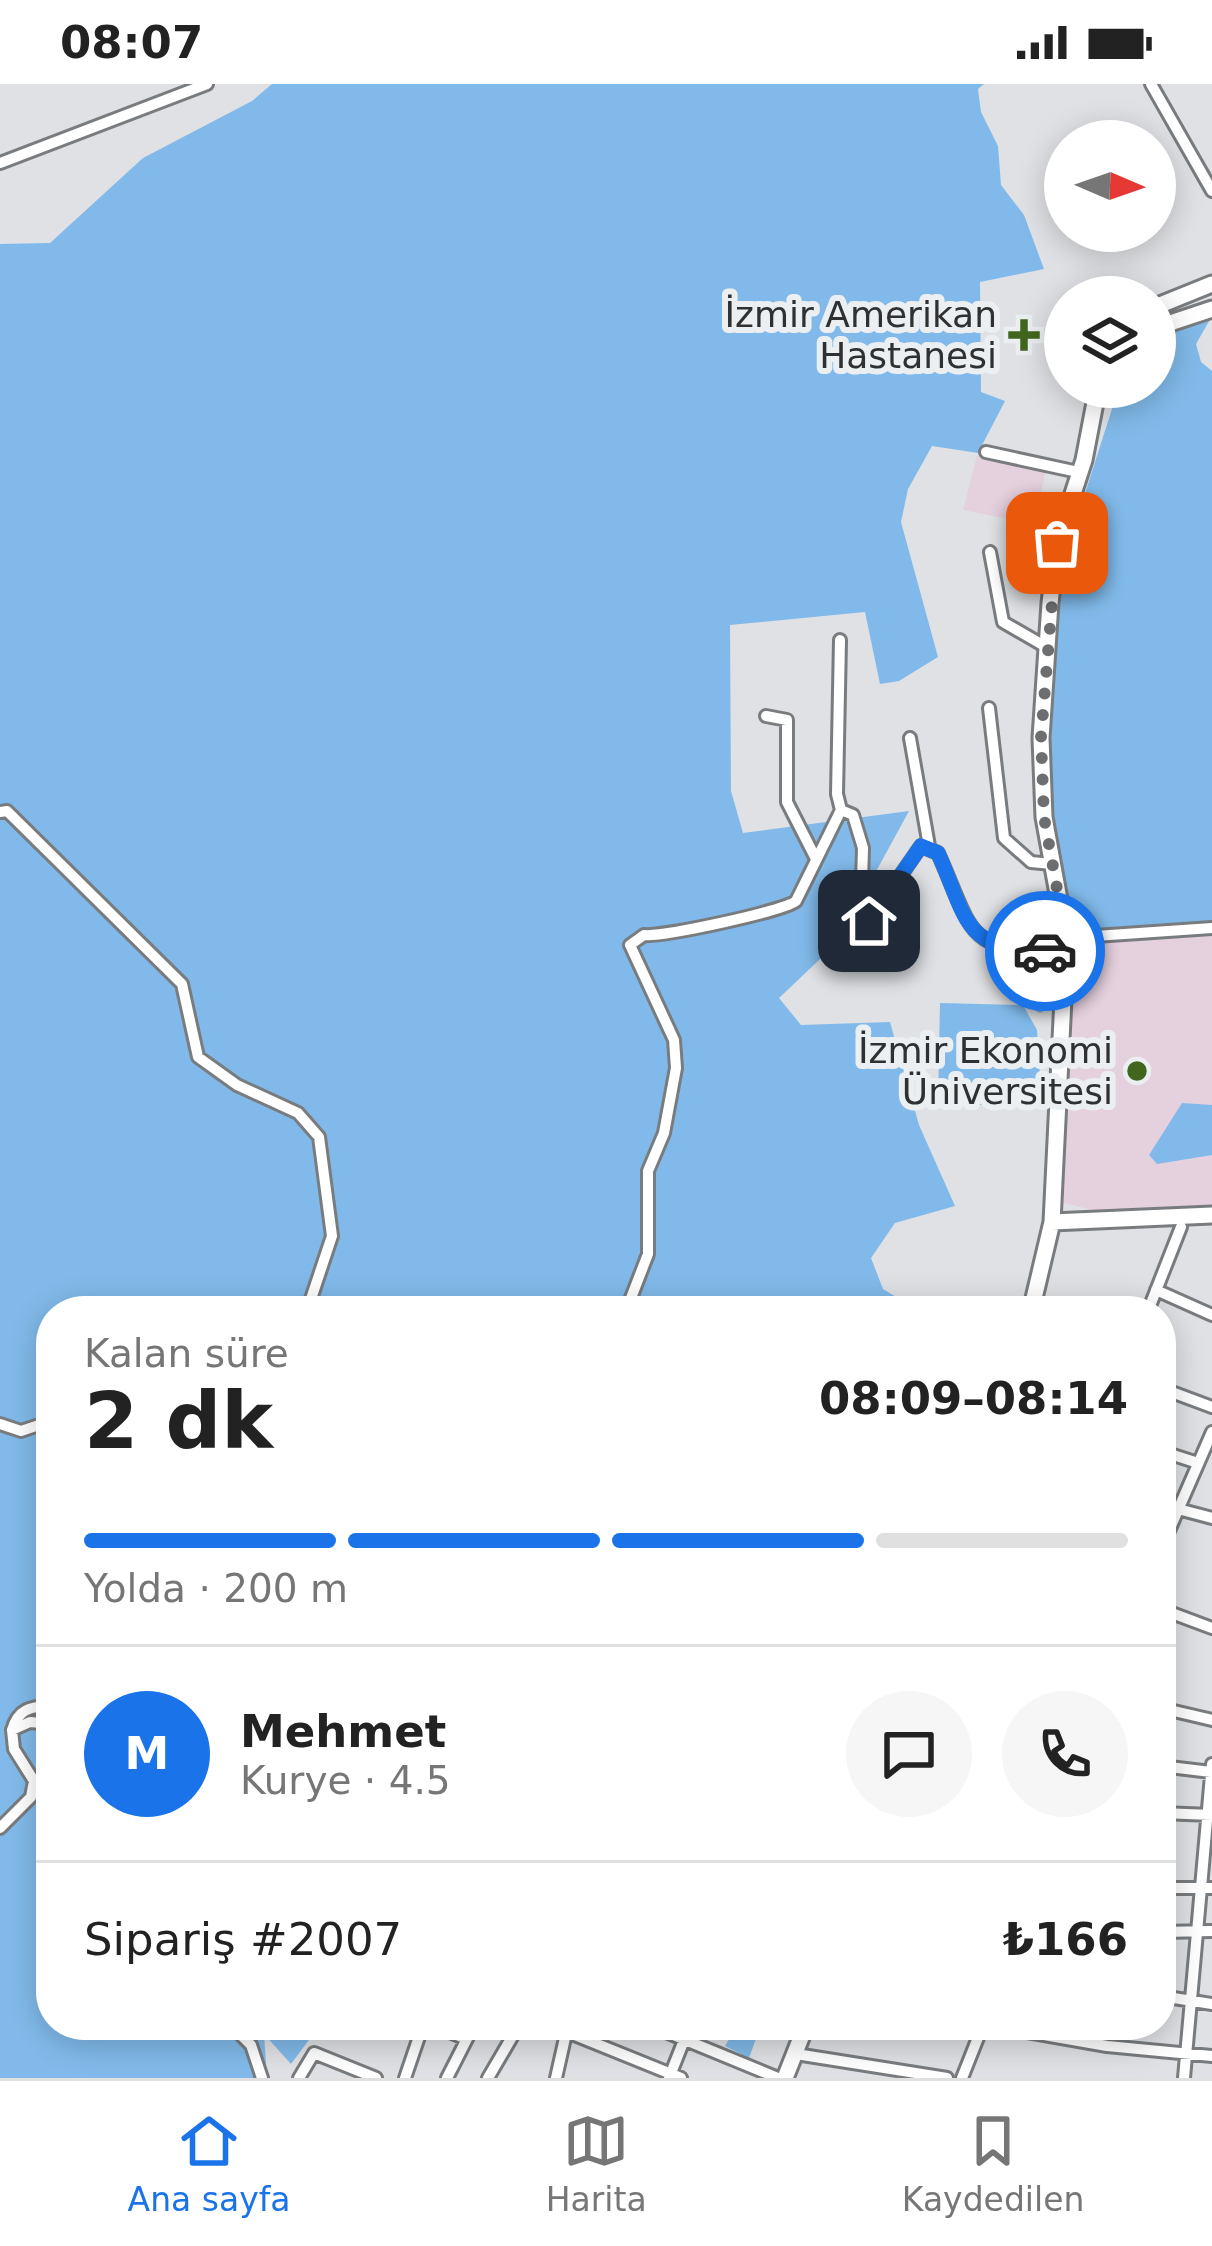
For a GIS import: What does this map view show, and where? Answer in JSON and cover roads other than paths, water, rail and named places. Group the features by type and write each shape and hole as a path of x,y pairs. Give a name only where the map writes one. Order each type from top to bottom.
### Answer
{"main road":[{"path":"1176,299 1212,284"},
{"path":"1176,321 1212,309"},
{"path":"1095,414 1096,408"},
{"path":"1035,1296 1052,1222 1066,945 1052,864 1041,737 1057,543 1098,408"},
{"path":"1052,1222 1212,1215"},
{"path":"782,2078 801,2040"}],"street":[{"path":"0,163 207,84"},
{"path":"1151,84 1212,190"},
{"path":"986,452 1078,472"},
{"path":"990,552 1003,622 1048,648"},
{"path":"632,1296 648,1254 648,1171 664,1133 676,1068 674,1040 630,945 644,935 667,938 730,917 784,912 796,901 841,810 836,738 840,640"},
{"path":"989,707 1004,838 1031,862 1052,864"},
{"path":"766,716 787,720 787,802 815,856"},
{"path":"910,738 929,846"},
{"path":"841,810 853,815 863,848 861,915 869,921 921,846 929,846 938,853 964,922 988,944 1019,951 1212,928"},
{"path":"0,812 7,811 60,859 182,984 198,1058 237,1085 298,1113 319,1137 332,1236 312,1296"},
{"path":"1154,1296 1181,1227"},
{"path":"1156,1290 1169,1296"},
{"path":"1176,1299 1212,1315"},
{"path":"1176,1394 1212,1407"},
{"path":"0,1424 21,1431 36,1426"},
{"path":"1176,1514 1212,1432"},
{"path":"1176,1455 1198,1462"},
{"path":"1178,1509 1212,1518"},
{"path":"1176,1615 1212,1628"},
{"path":"0,1828 31,1797 34,1781 14,1749 12,1730 16,1717 36,1706"},
{"path":"1176,1712 1212,1720"},
{"path":"12,1730 36,1723"},
{"path":"1176,1767 1211,1768 1205,1931 1191,2002 1184,2078"},
{"path":"1176,1814 1210,1815"},
{"path":"1176,1888 1207,1888"},
{"path":"1176,1999 1212,2003"},
{"path":"246,2040 262,2078"},
{"path":"406,2078 418,2040"},
{"path":"447,2078 465,2040"},
{"path":"488,2078 510,2040"},
{"path":"556,2078 564,2040"},
{"path":"593,2040 674,2077 684,2040"},
{"path":"687,2040 782,2078"},
{"path":"962,2078 978,2040"},
{"path":"1089,2040 1212,2056"},
{"path":"299,2078 314,2053 376,2078"},
{"path":"796,2054 947,2078"}],"place":[{"name":"İzmir Amerikan Hastanesi","path":"1024,335"},
{"name":"İzmir Ekonomi Üniversitesi","path":"1137,1071"}]}
